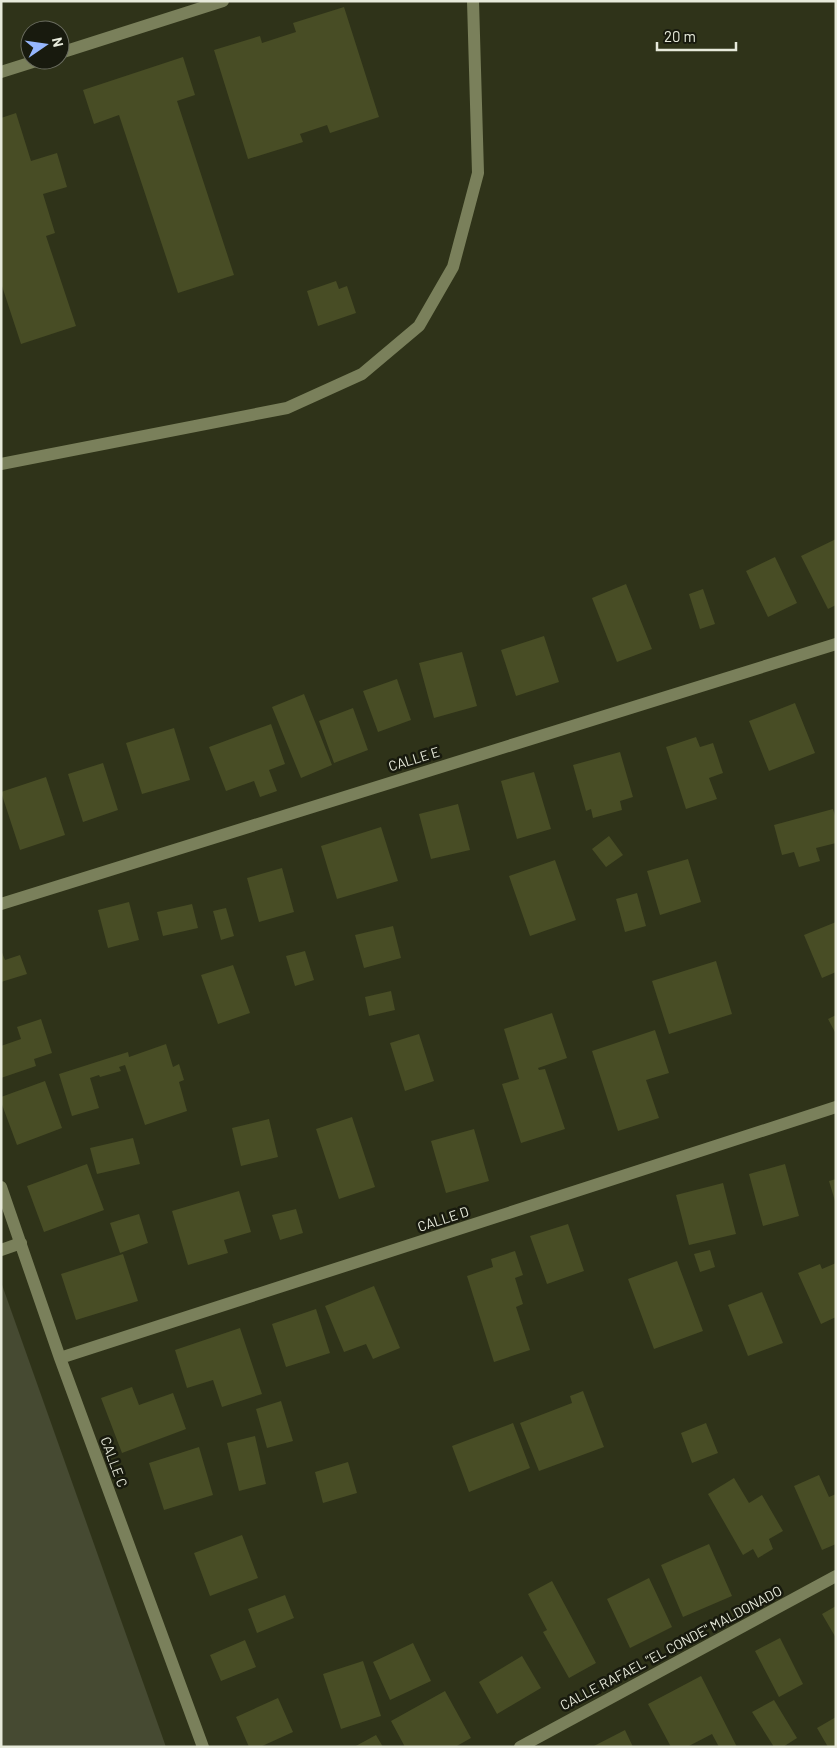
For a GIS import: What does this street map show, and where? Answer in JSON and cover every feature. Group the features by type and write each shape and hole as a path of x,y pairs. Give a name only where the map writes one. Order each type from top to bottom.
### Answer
{"street":[{"path":"70,50 223,1"},
{"path":"1,464 287,408 362,374 419,326 453,268 478,173 473,1"},
{"path":"1,72 20,66"},
{"name":"CALLE E","path":"1,904 836,644"},
{"name":"CALLE D","path":"60,1358 836,1107"},
{"name":"CALLE C","path":"1,1187 5,1208 21,1243 60,1358 203,1747"},
{"path":"1,1250 21,1243"},
{"name":"CALLE RAFAEL \"EL CONDE\" MALDONADO","path":"520,1747 836,1576"}],"green space":[{"path":"1,1282 166,1747 1,1747"}],"building":[{"path":"344,7 379,117 330,133 327,125 300,134 303,142 248,159 214,50 260,36 262,43 296,32 293,23"},
{"path":"183,57 195,95 177,101 234,275 178,293 119,115 94,124 83,90"},
{"path":"16,113 31,161 57,153 67,187 43,194 55,233 46,236 76,326 21,344 1,283 1,118"},
{"path":"336,281 339,289 347,286 356,313 318,326 307,291"},
{"path":"836,539 836,605 828,609 801,556"},
{"path":"775,557 797,603 768,617 746,571"},
{"path":"626,584 652,649 617,662 592,598"},
{"path":"703,589 715,624 700,629 689,594"},
{"path":"544,636 559,682 516,696 501,650"},
{"path":"462,652 477,706 434,718 419,663"},
{"path":"397,679 411,720 378,732 363,691"},
{"path":"304,694 332,765 301,778 272,707"},
{"path":"795,703 815,753 769,771 749,721"},
{"path":"353,708 368,750 334,763 319,721"},
{"path":"271,724 285,764 269,770 277,791 260,797 254,781 226,791 209,747"},
{"path":"174,728 190,780 142,794 126,743"},
{"path":"696,737 700,747 713,743 723,773 709,778 717,799 686,809 666,747"},
{"path":"620,752 633,797 620,801 622,810 593,818 591,809 586,811 573,765"},
{"path":"103,763 118,810 83,822 68,774"},
{"path":"534,772 551,829 517,839 501,781"},
{"path":"46,777 65,835 20,850 1,792"},
{"path":"458,804 470,850 431,859 419,814"},
{"path":"833,809 836,819 836,843 816,848 820,861 799,867 794,852 782,855 774,825"},
{"path":"381,827 398,881 337,899 321,846"},
{"path":"609,836 623,855 606,867 592,849"},
{"path":"688,859 701,902 660,915 647,871"},
{"path":"555,860 576,920 530,936 509,876"},
{"path":"282,868 294,912 259,922 247,878"},
{"path":"637,893 646,926 625,932 616,899"},
{"path":"129,902 139,940 108,948 98,910"},
{"path":"192,904 198,928 163,936 157,912"},
{"path":"226,908 234,936 221,940 213,911"},
{"path":"836,922 836,972 822,978 804,935"},
{"path":"393,926 401,958 364,968 355,935"},
{"path":"1,950 5,960 20,955 27,974 1,982"},
{"path":"305,951 314,980 295,986 286,956"},
{"path":"716,961 732,1014 669,1034 652,981"},
{"path":"233,965 250,1013 218,1024 201,975"},
{"path":"391,991 395,1010 369,1016 365,997"},
{"path":"552,1013 567,1058 538,1068 539,1070 545,1069 565,1129 521,1143 502,1084 519,1079 504,1029"},
{"path":"836,1015 836,1034 828,1019"},
{"path":"41,1019 52,1053 34,1059 36,1066 1,1078 1,1046 21,1039 17,1027"},
{"path":"655,1030 669,1073 646,1080 659,1118 618,1131 592,1051"},
{"path":"419,1034 434,1081 405,1091 390,1043"},
{"path":"166,1044 173,1067 179,1064 184,1080 179,1082 187,1111 145,1125 125,1065 119,1067 121,1071 90,1078 99,1108 72,1116 59,1074 128,1052 129,1057"},
{"path":"45,1081 62,1128 17,1145 1,1102 1,1097"},
{"path":"352,1117 375,1187 339,1199 316,1129"},
{"path":"269,1119 278,1157 241,1166 232,1128"},
{"path":"474,1129 489,1181 446,1193 431,1141"},
{"path":"133,1138 140,1164 97,1174 90,1148"},
{"path":"87,1164 104,1210 44,1232 27,1186"},
{"path":"785,1164 799,1216 763,1226 749,1174"},
{"path":"836,1179 836,1201 835,1201 829,1181"},
{"path":"723,1183 736,1234 689,1245 676,1195"},
{"path":"239,1191 251,1232 224,1240 228,1253 188,1265 172,1211"},
{"path":"296,1209 303,1233 280,1240 272,1215"},
{"path":"139,1214 148,1243 120,1253 110,1223"},
{"path":"568,1224 584,1271 547,1284 530,1236"},
{"path":"710,1250 715,1267 700,1272 694,1254"},
{"path":"515,1251 523,1275 515,1278 523,1304 516,1307 530,1350 494,1362 467,1276 493,1267 491,1259"},
{"path":"123,1254 138,1301 76,1320 61,1274"},
{"path":"677,1261 703,1331 654,1349 628,1279"},
{"path":"836,1263 836,1317 821,1324 798,1273 820,1264 822,1269"},
{"path":"374,1286 400,1348 373,1359 366,1344 344,1352 325,1306"},
{"path":"762,1292 783,1343 748,1356 728,1305"},
{"path":"316,1309 330,1353 286,1367 272,1324"},
{"path":"240,1328 262,1394 222,1407 213,1380 187,1388 175,1350"},
{"path":"132,1387 139,1405 173,1393 186,1429 122,1453 101,1398"},
{"path":"583,1391 604,1447 539,1471 520,1423 572,1403 570,1396"},
{"path":"281,1401 293,1441 267,1448 256,1409"},
{"path":"513,1423 530,1468 469,1492 452,1446"},
{"path":"706,1423 718,1453 692,1463 681,1433"},
{"path":"255,1436 266,1484 239,1491 227,1443"},
{"path":"199,1447 213,1495 164,1510 149,1463"},
{"path":"348,1462 357,1493 323,1503 315,1472"},
{"path":"819,1475 829,1497 836,1494 836,1544 822,1550 794,1486"},
{"path":"734,1478 749,1503 762,1495 783,1531 769,1539 773,1549 758,1558 753,1549 743,1555 708,1494"},
{"path":"242,1535 258,1578 210,1596 194,1553"},
{"path":"709,1544 732,1596 683,1617 661,1565"},
{"path":"649,1578 672,1627 630,1648 607,1599"},
{"path":"552,1581 596,1663 569,1678 543,1632 547,1630 528,1594"},
{"path":"285,1595 294,1618 257,1633 248,1609"},
{"path":"836,1606 836,1638 822,1614"},
{"path":"780,1638 803,1684 779,1697 755,1651"},
{"path":"245,1640 256,1667 221,1681 210,1655"},
{"path":"413,1643 431,1681 390,1700 373,1662"},
{"path":"522,1656 541,1688 497,1714 479,1682"},
{"path":"363,1661 381,1716 341,1729 323,1674"},
{"path":"701,1676 737,1747 719,1747 712,1734 687,1747 671,1747 648,1704"},
{"path":"445,1691 471,1738 455,1747 405,1747 391,1721"},
{"path":"278,1698 293,1732 260,1747 249,1747 236,1717"},
{"path":"774,1700 797,1738 783,1747 774,1747 752,1712"},
{"path":"836,1717 836,1747 828,1747 817,1728"},
{"path":"625,1730 633,1747 592,1747"},
{"path":"376,1735 383,1747 354,1747"}]}
